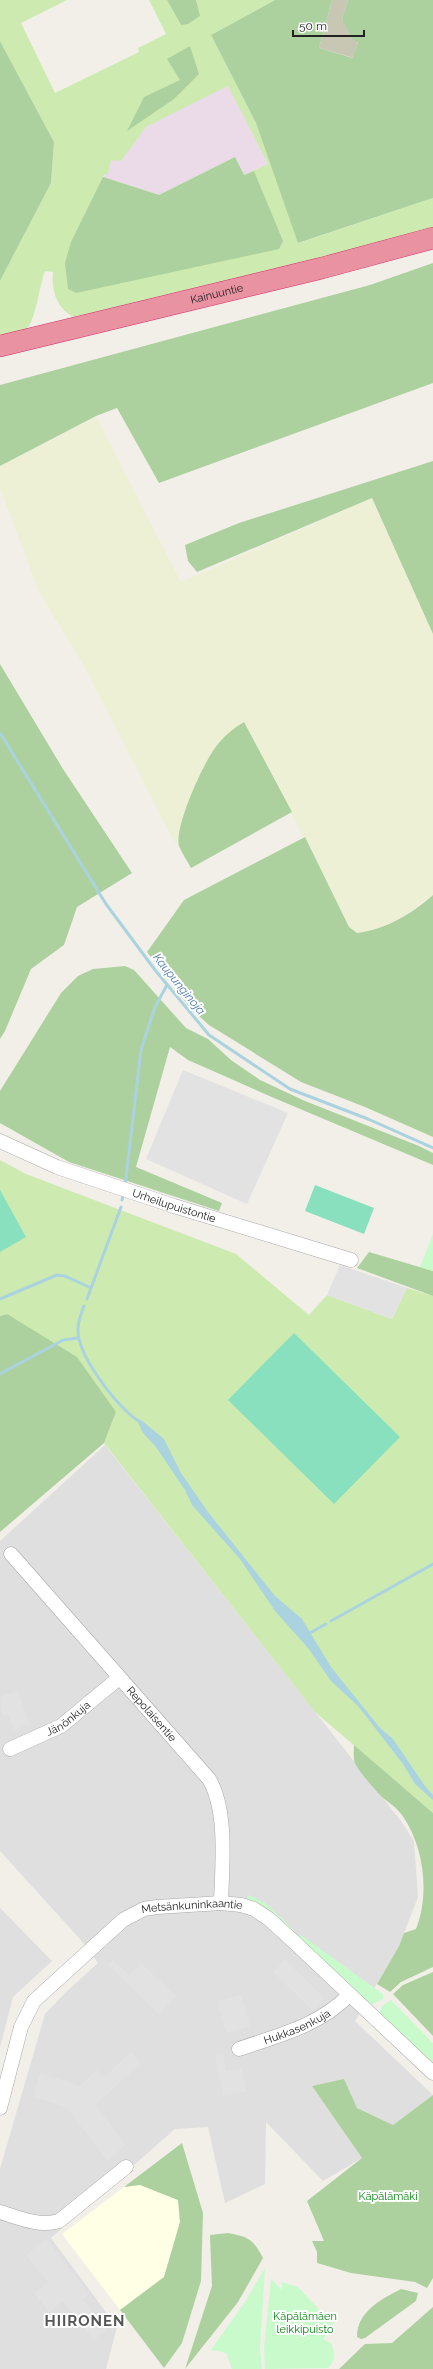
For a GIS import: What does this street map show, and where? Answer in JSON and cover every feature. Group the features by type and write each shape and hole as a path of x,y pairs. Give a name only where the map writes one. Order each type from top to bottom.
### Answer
{"highway":[{"name":"Kainuuntie","path":"0,346 322,268 433,238"},
{"name":"Kainuuntie","path":"0,358 282,291 433,251"}],"street":[{"name":"Urheilupuistontie","path":"0,1141 57,1167 174,1206 351,1260"},
{"name":"Repolaisentie","path":"11,1554 209,1779 216,1791 221,1824 221,1903"},
{"name":"Jänönkuja","path":"10,1749 61,1726 119,1678"},
{"name":"Metsänkuninkaantie","path":"0,2108 21,2027 34,2001 51,1983 123,1920 144,1909 221,1903 254,1909 269,1919 433,2073"},
{"name":"Hukkasenkuja","path":"240,2049 299,2029 325,2015 349,1995"},
{"path":"0,2212 46,2224 59,2221 126,2167"}],"shaded area":[{"path":"332,0 348,0 342,19 358,41 354,58 319,48"},
{"path":"219,67 268,164 244,175 235,157 125,212 93,199 105,174 108,174 111,160 142,92"},
{"path":"96,416 181,582 372,498 433,634 433,895 400,919 373,931 357,933 349,927 244,722 182,819 179,845 173,840 85,668 39,592 0,488 0,466"},
{"path":"183,1070 288,1113 247,1204 146,1159"},
{"path":"340,1265 407,1288 392,1319 327,1295"},
{"path":"105,1445 401,1821 414,1841 418,1897 399,1946 355,2021 433,2095 393,2125 357,2108 343,2080 312,2086 362,2158 323,2181 266,2122 265,2184 225,2203 208,2127 175,2129 51,2238 117,2327 106,2369 0,2369 0,2169 45,2014 65,1993 98,1963 79,1938 0,1851 0,1541"},
{"path":"17,1691 30,1724 14,1730 8,1714 2,1716 0,1697"},
{"path":"0,1908 52,1961 13,1997 0,2047"},
{"path":"113,1960 129,1975 141,1963 176,1996 159,2014 108,1965"},
{"path":"285,1960 325,1998 313,2011 273,1972"},
{"path":"241,1995 250,2026 226,2033 217,2001"},
{"path":"131,2052 141,2063 95,2105 126,2145 107,2160 66,2107 33,2097 40,2073 80,2086 97,2070 104,2077"},
{"path":"223,2053 226,2071 242,2068 246,2092 223,2096 215,2054"},
{"path":"140,2185 178,2200 180,2222 164,2277 120,2310 62,2234 124,2187"},
{"path":"46,2239 89,2294 83,2300 107,2330 94,2340 63,2301 49,2312 34,2293 48,2282 26,2255"}],"green space":[{"path":"0,0 67,0 21,23 55,93 139,52 138,48 166,34 149,0 167,0 181,25 199,16 196,0 275,0 211,35 256,123 299,243 433,198 433,230 74,317 63,309 56,299 53,286 53,272 45,271 35,312 29,326 26,329 0,338 0,281 51,183 54,142 0,41","holes":["228,86 268,164 244,175 235,157 159,195 103,177 105,174 108,174 111,160 121,161 146,127"]},
{"path":"167,0 196,0 200,16 188,24 181,25"},
{"path":"275,0 332,0 319,48 353,58 358,42 353,40 342,19 348,0 433,0 433,198 298,243 256,123 211,35"},
{"path":"0,41 54,142 51,183 0,281"},
{"path":"190,46 199,74 174,99 127,131 144,97 180,80 167,59"},
{"path":"235,157 244,175 254,171 283,241 279,249 76,293 68,289 65,263 71,242 103,177 159,195"},
{"path":"433,263 433,383 159,483 117,408 96,416 0,466 0,385 370,285"},
{"path":"433,461 433,634 372,498 197,572 188,561 185,545 239,523"},
{"path":"0,664 63,769 132,873 77,907 64,945 31,969 5,1031 0,1039"},
{"path":"244,722 292,812 191,868 179,846 181,825 185,811 197,781 215,748 221,740"},
{"path":"305,837 349,927 357,933 387,925 407,915 433,895 433,1137 365,1107 301,1082 209,1025 191,1009 147,952 184,900"},
{"path":"125,966 134,970 186,1028 208,1039 231,1060 260,1080 305,1101 419,1146 433,1153 433,1165 188,1060 170,1047 136,1167 222,1203 219,1211 69,1162 0,1123 0,1091 61,993 78,976 93,969"},
{"path":"0,1160 26,1174 236,1254 309,1315 327,1295 392,1319 407,1288 433,1296 433,1813 315,1712 104,1443 116,1412 7,1314 0,1316"},
{"path":"315,1185 374,1208 364,1234 305,1211"},
{"path":"0,1190 26,1237 0,1252"},
{"path":"433,1234 433,1271 420,1267"},
{"path":"369,1252 433,1271 433,1296 357,1268"},
{"path":"7,1314 77,1357 116,1412 104,1443 0,1532 0,1316"},
{"path":"294,1333 400,1437 334,1504 228,1400"},
{"path":"354,1745 433,1813 433,1967 401,1982 390,1992 377,1984 399,1946 404,1933 416,1929 423,1901 424,1886 420,1855 409,1827 400,1812 379,1794 357,1767 354,1761"},
{"path":"249,1895 265,1903 294,1930 291,1932 246,1901"},
{"path":"301,1935 383,1994 383,1999 371,2005 299,1940"},
{"path":"433,1972 433,2036 393,1994 403,1985"},
{"path":"391,2000 433,2043 433,2066 379,2015 382,2006"},
{"name":"Käpälämäki","path":"344,2079 357,2108 393,2125 433,2095 433,2278 427,2288 415,2282 351,2273 317,2263 317,2252 312,2241 324,2241 307,2201 362,2158 312,2086"},
{"path":"182,2143 203,2213 201,2281 182,2343 164,2368 120,2310 164,2277 180,2222 178,2200 140,2185 124,2187"},
{"path":"228,2233 250,2240 263,2258 238,2302 185,2369 212,2286 210,2235"},
{"path":"265,2268 260,2349 262,2369 232,2369 226,2353 211,2350 245,2302"},
{"name":"Käpälämäen leikkipuisto","path":"271,2279 282,2290 282,2282 298,2287 328,2319 334,2322 323,2339 331,2343 334,2353 334,2359 328,2368 265,2369 264,2348"},
{"path":"401,2289 418,2293 416,2301 365,2338 361,2339 357,2337 361,2320 366,2313 386,2297"},
{"path":"433,2307 433,2369 339,2369 365,2344 392,2343"}],"water":[{"path":"137,1420 141,1420 164,1439 181,1473 208,1512 275,1596 302,1619 331,1667 380,1728 393,1739 425,1786 433,1795 433,1800 415,1784 403,1764 358,1706 331,1681 308,1648 275,1611 240,1559 192,1505 185,1490 156,1447 143,1433"}],"waterway":[{"name":"Kaupunginoja","path":"0,733 106,904 155,970 209,1035 290,1089 368,1119 433,1148"},
{"path":"125,1186 141,1050 155,1007 167,985"},
{"path":"122,1200 123,1196"},
{"path":"87,1299 121,1207"},
{"path":"0,1299 57,1275 65,1276 91,1288"},
{"path":"84,1306 78,1326 79,1339 82,1349 95,1373 104,1385 122,1407 140,1422"},
{"path":"0,1374 63,1340 78,1338"},
{"path":"331,1621 433,1564"},
{"path":"308,1634 326,1624"}],"district":[{"name":"HIIRONEN","path":"85,2321"}]}
